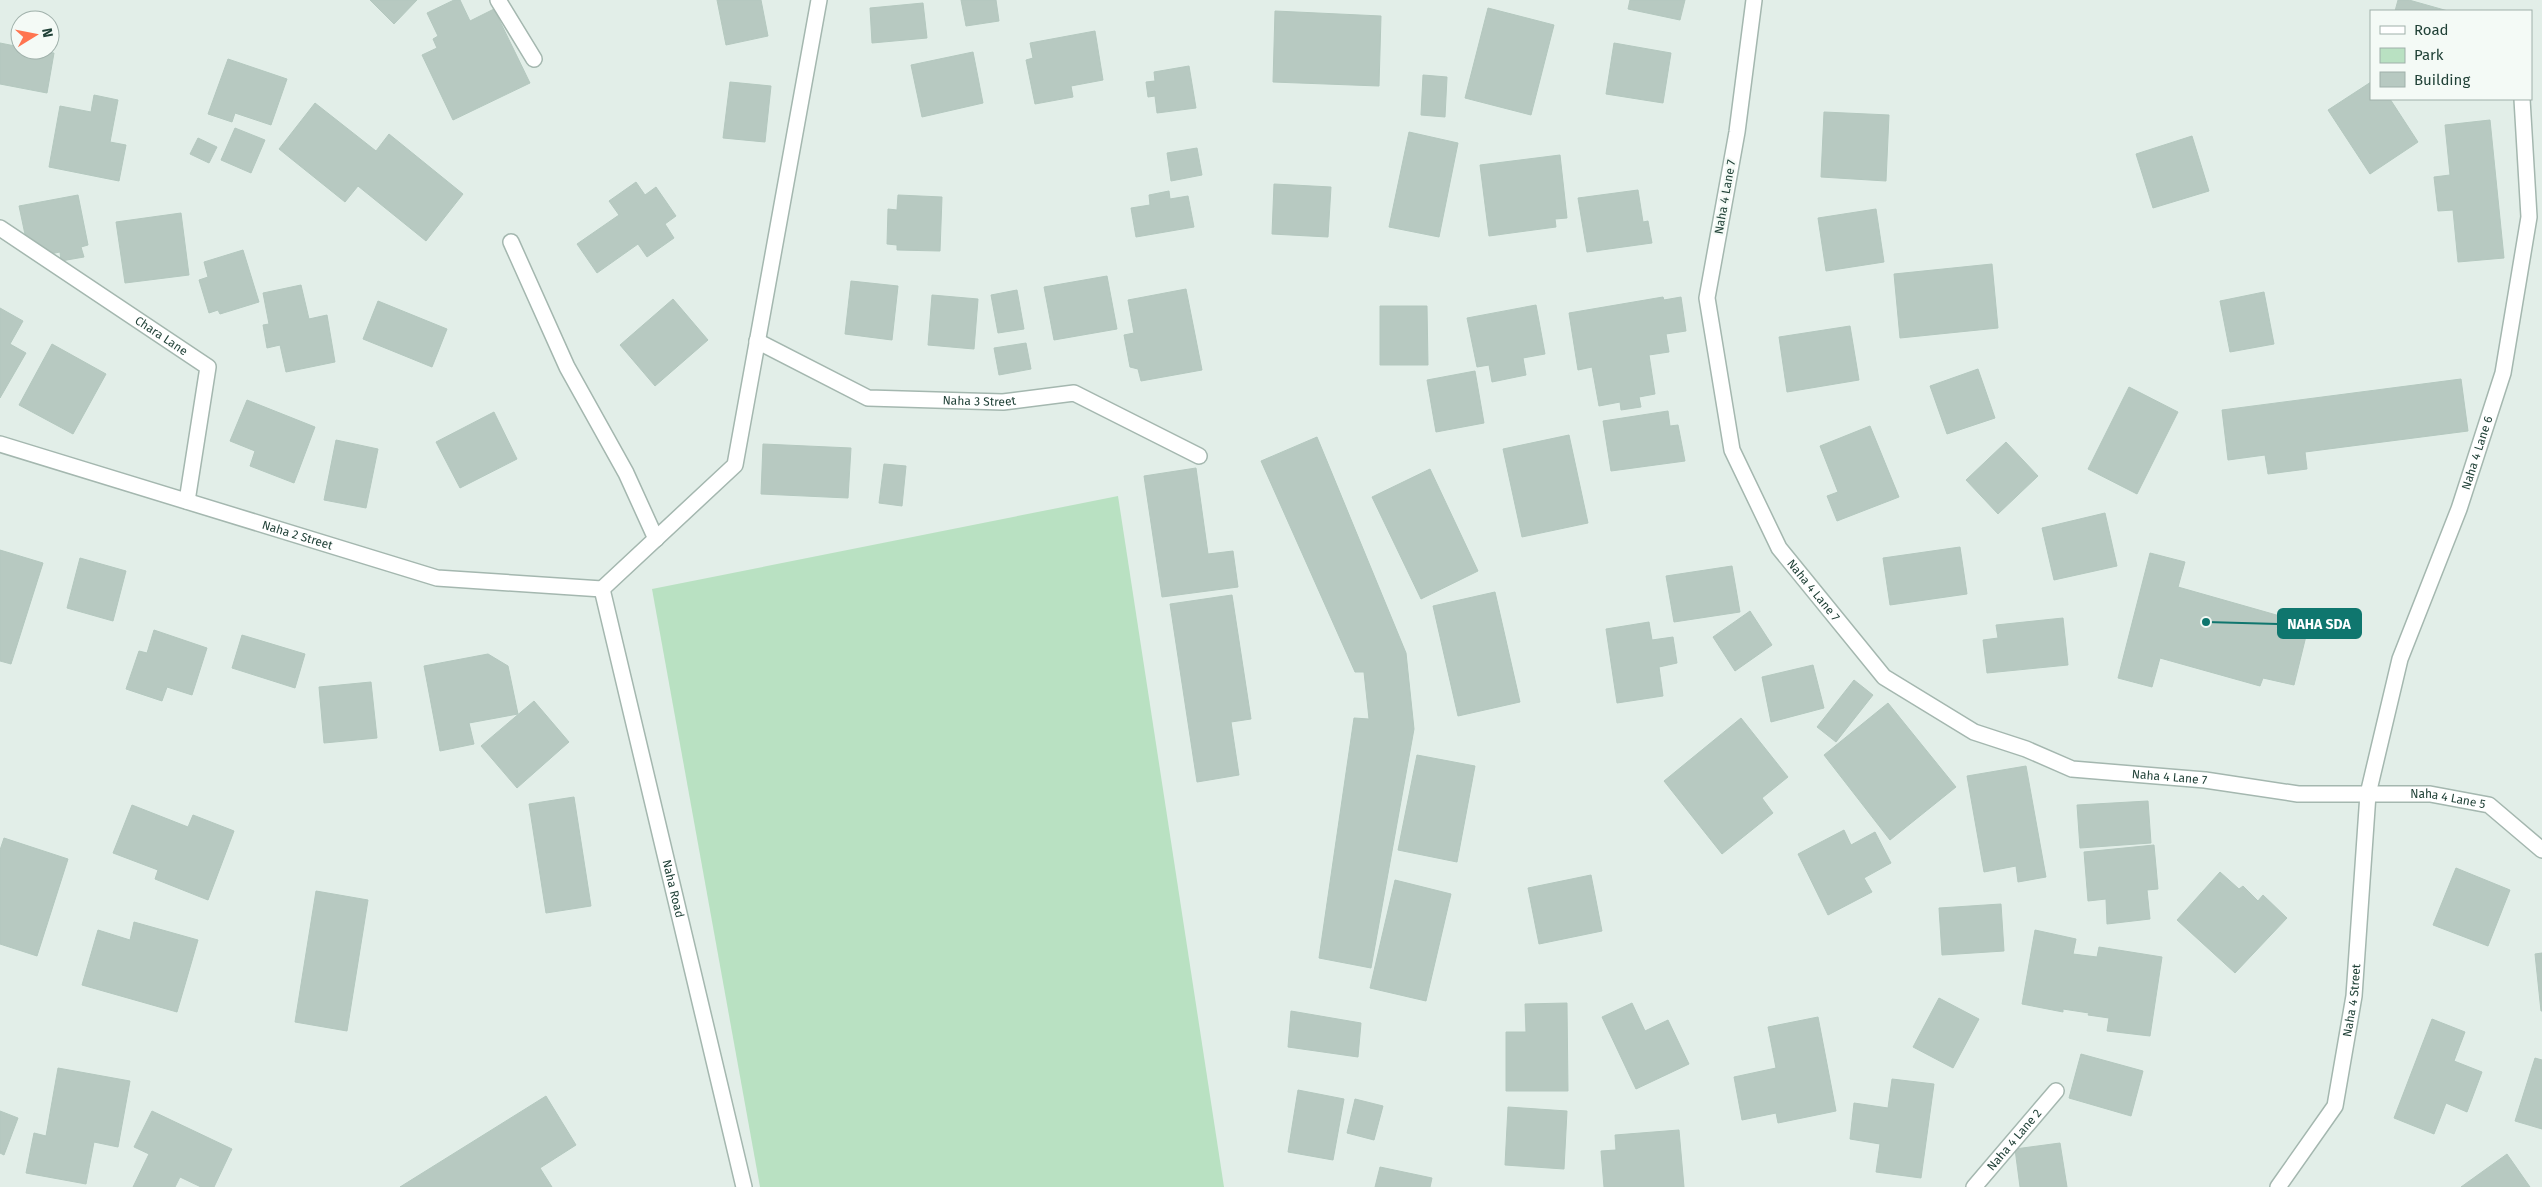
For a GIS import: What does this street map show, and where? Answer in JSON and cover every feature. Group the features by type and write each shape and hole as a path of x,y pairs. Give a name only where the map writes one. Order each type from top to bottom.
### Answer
{"street":[{"path":"498,0 534,60"},
{"path":"602,589 735,465 819,0"},
{"name":"Naha 4 Lane 7","path":"1754,0 1737,132 1707,298 1732,450 1779,548 1884,676 1974,732 2026,749 2072,769 2204,780 2298,794 2368,794"},
{"name":"Naha 4 Lane 6","path":"2368,794 2400,659 2459,510 2503,373 2529,217 2522,100"},
{"name":"Chara Lane","path":"0,228 208,366 187,501"},
{"path":"511,242 567,367 626,473 656,539"},
{"name":"Naha 3 Street","path":"757,340 868,398 1003,402 1074,393 1199,456"},
{"name":"Naha 2 Street","path":"0,444 437,578 602,589"},
{"name":"Naha Road","path":"602,589 744,1187"},
{"name":"Naha 4 Lane 5","path":"2368,794 2430,794 2489,805 2542,850"},
{"name":"Naha 4 Street","path":"2278,1187 2334,1106 2354,996 2368,794"},
{"name":"Naha 4 Lane 2","path":"1974,1187 2056,1092"}],"green space":[{"path":"1118,496 1224,1187 760,1187 652,589"}],"building":[{"path":"370,0 417,0 394,24"},
{"path":"454,0 460,0 470,21 494,9 530,83 453,120 422,55 437,48 433,39 438,36 427,13"},
{"path":"717,0 761,0 768,36 726,45"},
{"path":"961,0 996,0 999,21 966,26"},
{"path":"1630,0 1685,0 1680,20 1628,9"},
{"path":"2398,0 2409,0 2444,10 2395,10"},
{"path":"923,3 927,38 872,43 870,8"},
{"path":"1488,8 1554,25 1531,115 1465,98"},
{"path":"1275,11 1381,16 1379,86 1273,82"},
{"path":"1095,31 1103,80 1071,86 1073,97 1035,104 1026,60 1033,58 1030,43"},
{"path":"0,43 10,45 10,60 53,60 47,93 0,84"},
{"path":"1614,43 1671,53 1663,103 1606,94"},
{"path":"973,52 983,103 922,117 911,65"},
{"path":"228,59 287,79 271,125 235,113 232,122 208,114"},
{"path":"1189,66 1196,108 1157,113 1155,96 1148,97 1146,82 1155,81 1154,72"},
{"path":"1423,75 1447,77 1445,117 1421,115"},
{"path":"730,82 771,86 765,142 723,138"},
{"path":"2370,83 2370,100 2391,100 2418,142 2370,174 2328,110"},
{"path":"94,95 118,100 110,142 126,145 119,181 49,167 60,106 91,112"},
{"path":"315,103 376,151 389,134 463,194 426,241 358,186 345,202 279,149"},
{"path":"1824,112 1889,115 1886,181 1821,177"},
{"path":"2490,120 2504,258 2458,262 2453,210 2438,211 2434,177 2450,175 2445,125"},
{"path":"235,128 265,140 251,173 221,160"},
{"path":"1409,132 1458,143 1439,237 1389,227"},
{"path":"2192,136 2209,191 2153,208 2136,154"},
{"path":"198,138 217,147 209,163 190,154"},
{"path":"1197,148 1202,175 1171,181 1167,153"},
{"path":"1560,155 1567,218 1555,219 1556,227 1489,236 1480,165"},
{"path":"636,182 645,195 656,187 676,216 665,224 674,238 647,257 638,244 597,273 577,244 619,215 609,201"},
{"path":"1274,184 1331,187 1328,237 1272,234"},
{"path":"1638,190 1643,222 1648,221 1652,243 1587,252 1578,198"},
{"path":"1169,191 1170,199 1188,196 1194,227 1136,237 1131,208 1150,205 1149,195"},
{"path":"78,195 88,245 81,247 84,257 61,261 60,252 30,258 19,206"},
{"path":"898,195 942,197 940,251 897,250 897,245 887,244 888,209 897,210"},
{"path":"1876,209 1884,262 1826,271 1818,218"},
{"path":"181,213 189,275 125,283 116,222"},
{"path":"243,250 259,302 220,314 218,310 209,313 199,280 208,277 204,262"},
{"path":"1992,264 1998,328 1900,338 1894,274"},
{"path":"1107,276 1117,329 1054,340 1044,287"},
{"path":"851,281 898,286 892,340 845,334"},
{"path":"301,285 309,319 327,315 335,362 286,372 280,345 267,348 263,325 269,324 263,293"},
{"path":"1186,289 1202,370 1141,381 1138,369 1130,367 1124,335 1134,333 1128,300"},
{"path":"1017,290 1024,329 998,333 991,295"},
{"path":"2264,292 2274,344 2230,352 2220,301"},
{"path":"932,295 978,299 974,349 928,345"},
{"path":"1663,297 1664,300 1681,297 1686,331 1666,334 1669,352 1649,355 1655,394 1639,397 1641,407 1621,410 1620,402 1599,406 1592,367 1578,370 1569,313"},
{"path":"673,299 708,340 655,386 620,345"},
{"path":"378,301 447,329 432,367 363,339"},
{"path":"1536,305 1545,354 1523,358 1526,375 1492,382 1489,365 1477,367 1467,318"},
{"path":"1380,306 1427,306 1428,365 1380,365"},
{"path":"0,308 23,321 10,344 26,353 0,398"},
{"path":"1850,326 1859,380 1787,392 1779,337"},
{"path":"1026,343 1031,369 999,375 994,348"},
{"path":"52,344 106,374 73,434 19,405"},
{"path":"1978,369 1995,418 1947,434 1930,386"},
{"path":"1475,371 1484,423 1436,432 1427,380"},
{"path":"2461,379 2468,431 2305,452 2307,469 2268,474 2265,455 2228,460 2222,410"},
{"path":"2129,387 2178,412 2137,494 2088,469"},
{"path":"247,400 315,427 294,483 250,466 255,451 230,441"},
{"path":"1668,411 1670,426 1678,425 1685,461 1611,471 1603,421"},
{"path":"494,412 517,459 460,488 436,442"},
{"path":"1870,426 1899,497 1837,521 1827,496 1838,492 1820,446"},
{"path":"1569,435 1588,523 1522,537 1503,449"},
{"path":"1317,437 1406,653 1414,729 1371,968 1319,958 1354,718 1369,719 1364,672 1355,672 1261,461"},
{"path":"336,440 378,449 366,508 324,500"},
{"path":"2006,442 2038,476 1998,514 1966,480"},
{"path":"763,444 851,448 848,498 761,494"},
{"path":"884,464 906,466 902,506 879,503"},
{"path":"1196,468 1208,554 1233,551 1238,587 1162,597 1144,476"},
{"path":"1430,469 1478,571 1421,599 1372,497"},
{"path":"2105,513 2117,566 2054,580 2042,528"},
{"path":"1960,547 1967,594 1890,605 1883,558"},
{"path":"0,550 43,563 11,664 0,661"},
{"path":"2150,553 2185,562 2178,587 2280,616 2276,629 2306,636 2294,685 2263,678 2260,686 2160,658 2152,687 2118,678"},
{"path":"80,558 126,571 113,621 67,608"},
{"path":"1732,566 1740,612 1674,622 1666,576"},
{"path":"1495,592 1520,702 1458,716 1433,606"},
{"path":"1232,595 1251,719 1231,722 1239,775 1197,782 1170,604"},
{"path":"1750,611 1772,645 1735,671 1713,637"},
{"path":"2063,618 2068,665 1987,673 1983,640 1998,638 1996,625"},
{"path":"1649,622 1652,640 1673,637 1677,663 1659,667 1663,696 1617,703 1606,629"},
{"path":"154,630 207,648 192,695 167,687 162,701 126,689 139,651 147,653"},
{"path":"242,635 305,654 295,688 232,668"},
{"path":"488,654 508,666 518,714 469,723 474,744 440,751 424,666"},
{"path":"1813,665 1824,708 1771,722 1762,677"},
{"path":"1854,680 1873,695 1836,742 1817,727"},
{"path":"371,682 377,738 324,743 319,687"},
{"path":"534,701 569,742 517,788 481,746"},
{"path":"1888,703 1956,787 1890,840 1824,755"},
{"path":"1741,718 1788,777 1762,798 1773,813 1722,854 1664,781"},
{"path":"1417,755 1475,766 1457,862 1398,850"},
{"path":"2026,766 2046,877 2018,882 2016,866 1984,872 1967,776"},
{"path":"574,797 591,906 546,913 529,804"},
{"path":"2148,801 2151,843 2080,848 2077,805"},
{"path":"132,805 188,827 193,815 234,831 208,900 155,879 158,870 113,853"},
{"path":"1844,830 1851,845 1875,832 1891,863 1864,878 1872,892 1828,915 1798,854"},
{"path":"4,838 68,859 37,956 0,944 0,850"},
{"path":"2154,845 2158,889 2147,890 2150,919 2107,924 2106,899 2088,901 2084,852"},
{"path":"2456,868 2510,890 2488,946 2433,925"},
{"path":"2220,872 2239,889 2243,886 2258,901 2263,895 2287,918 2235,973 2177,920"},
{"path":"1591,875 1602,931 1539,944 1528,888"},
{"path":"1395,880 1451,894 1426,1001 1370,988"},
{"path":"316,891 368,900 347,1031 295,1022"},
{"path":"2001,904 2004,951 1942,955 1939,908"},
{"path":"134,922 198,940 177,1012 82,985 98,930 130,940"},
{"path":"2035,930 2076,939 2073,954 2097,957 2099,947 2162,957 2150,1036 2107,1031 2109,1018 2088,1015 2089,1013 2063,1009 2063,1012 2022,1004"},
{"path":"2542,953 2542,1011 2541,1011 2535,954"},
{"path":"1939,998 1979,1019 1953,1068 1913,1047"},
{"path":"1567,1003 1568,1091 1506,1091 1506,1032 1526,1032 1525,1004"},
{"path":"1632,1003 1645,1031 1668,1020 1689,1064 1636,1089 1602,1017"},
{"path":"1291,1011 1361,1023 1358,1057 1288,1047"},
{"path":"1818,1017 1836,1111 1778,1123 1776,1113 1742,1120 1734,1077 1776,1068 1768,1027"},
{"path":"2432,1019 2465,1032 2454,1061 2482,1072 2467,1112 2446,1103 2434,1134 2394,1118"},
{"path":"2081,1054 2143,1071 2131,1116 2069,1098"},
{"path":"2535,1058 2542,1060 2542,1129 2515,1121"},
{"path":"58,1068 130,1081 118,1147 94,1142 86,1184 26,1173 34,1133 46,1136"},
{"path":"1892,1079 1934,1084 1921,1178 1876,1172 1880,1144 1850,1139 1854,1103 1888,1108"},
{"path":"1298,1090 1344,1099 1333,1160 1288,1152"},
{"path":"546,1096 576,1145 540,1168 552,1187 400,1187"},
{"path":"1355,1099 1383,1106 1374,1140 1347,1133"},
{"path":"1508,1107 1567,1111 1564,1169 1505,1165"},
{"path":"0,1111 18,1118 4,1155 0,1153"},
{"path":"152,1111 232,1149 214,1187 201,1187 180,1177 175,1187 133,1187 149,1154 134,1147"},
{"path":"1679,1130 1684,1187 1604,1187 1601,1151 1616,1150 1615,1135"},
{"path":"2060,1143 2067,1187 2020,1187 2015,1149"},
{"path":"2507,1154 2530,1187 2461,1187"},
{"path":"1380,1167 1432,1178 1430,1187 1375,1187"}],"place":[{"name":"NAHA SDA","path":"2206,622"}]}
